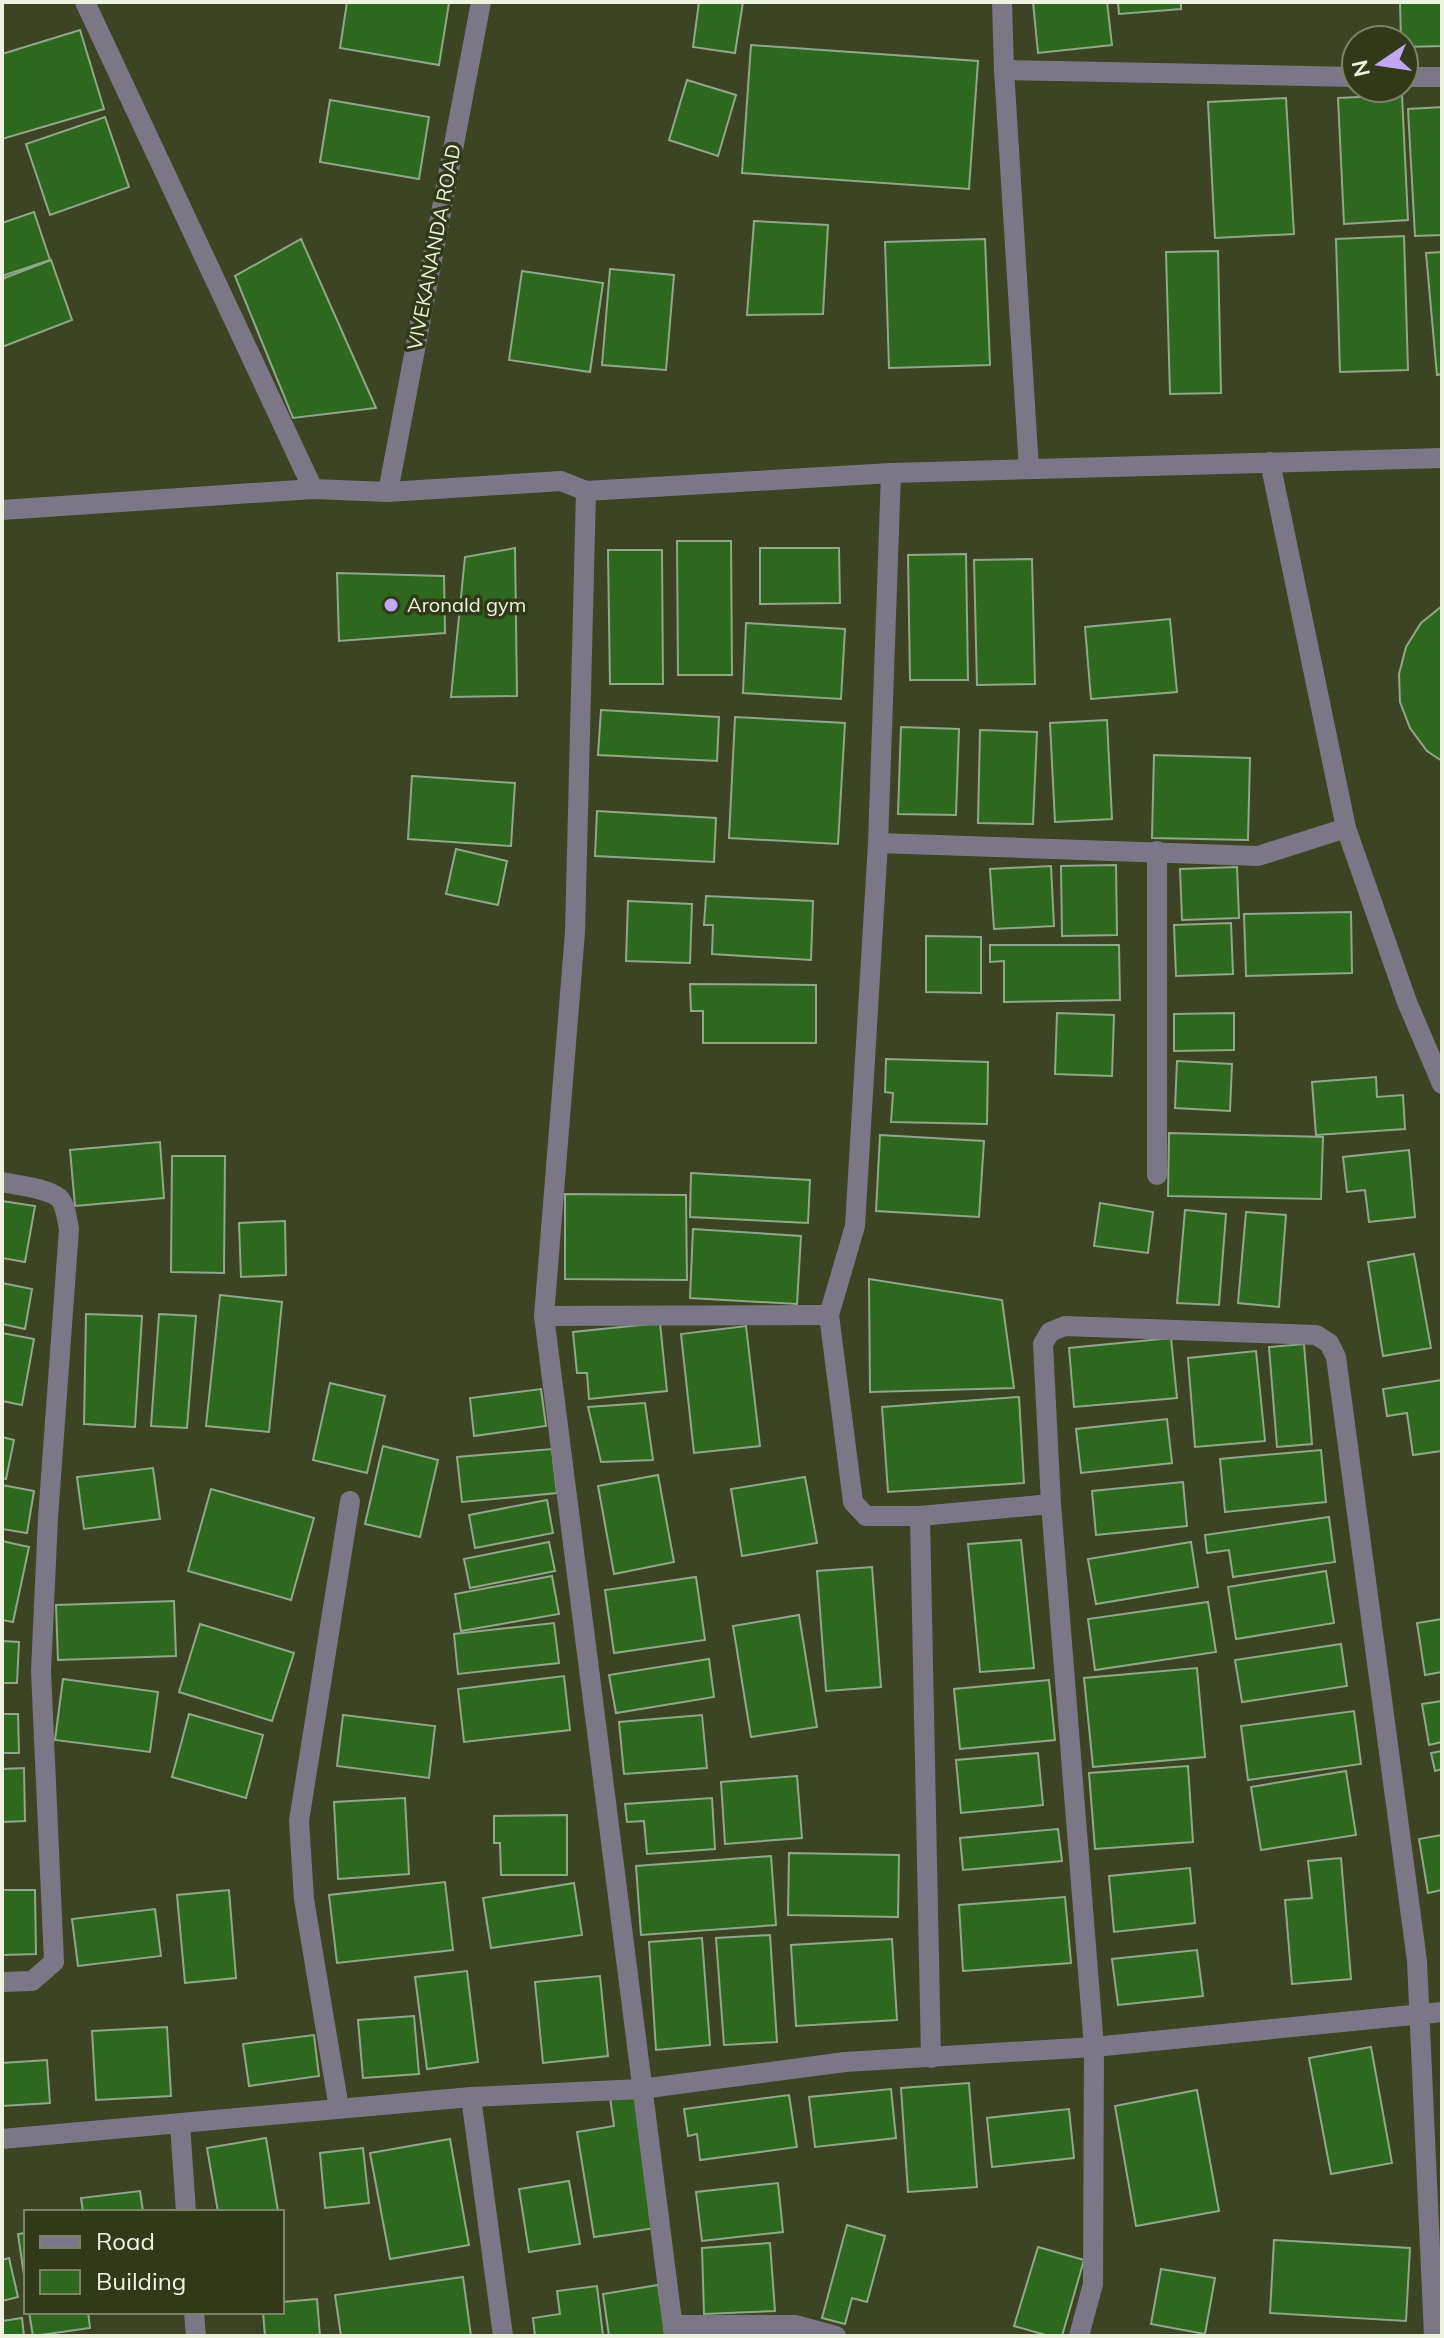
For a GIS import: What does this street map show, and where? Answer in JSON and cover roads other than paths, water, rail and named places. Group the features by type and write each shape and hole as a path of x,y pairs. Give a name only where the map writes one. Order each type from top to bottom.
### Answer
{"street":[{"path":"85,2 313,489"},
{"name":"VIVEKANANDA ROAD","path":"388,492 481,2"},
{"path":"1002,2 1029,469"},
{"path":"1004,70 1340,77"},
{"path":"1420,77 1442,77"},
{"path":"2,510 313,489 388,492 561,481 586,491 891,473 1442,458"},
{"path":"1270,462 1346,828 1407,1002 1442,1084"},
{"path":"891,473 878,843 855,1226 829,1315 853,1502 866,1516 920,1516 1051,1504"},
{"path":"586,491 575,932 544,1316 641,2089 674,2330 795,2325 836,2336"},
{"path":"878,843 1258,856 1346,828"},
{"path":"1157,851 1157,1175"},
{"path":"2,1182 59,1198 69,1229 48,1518 41,1671 54,1962 32,1981 2,1982"},
{"path":"544,1316 829,1315"},
{"path":"1079,2336 1093,2284 1094,2047 1051,1504 1043,1344 1050,1332 1065,1326 1316,1335 1329,1343 1336,1357 1417,1961 1434,2336"},
{"path":"339,2108 304,1899 299,1821 350,1501"},
{"path":"920,1516 931,2058"},
{"path":"2,2139 471,2097 641,2089 845,2062 1094,2047 1442,2012"},
{"path":"471,2097 503,2336"},
{"path":"180,2124 186,2210"},
{"path":"194,2314 196,2336"}],"place":[{"name":"Aronald gym","path":"391,605"}]}
